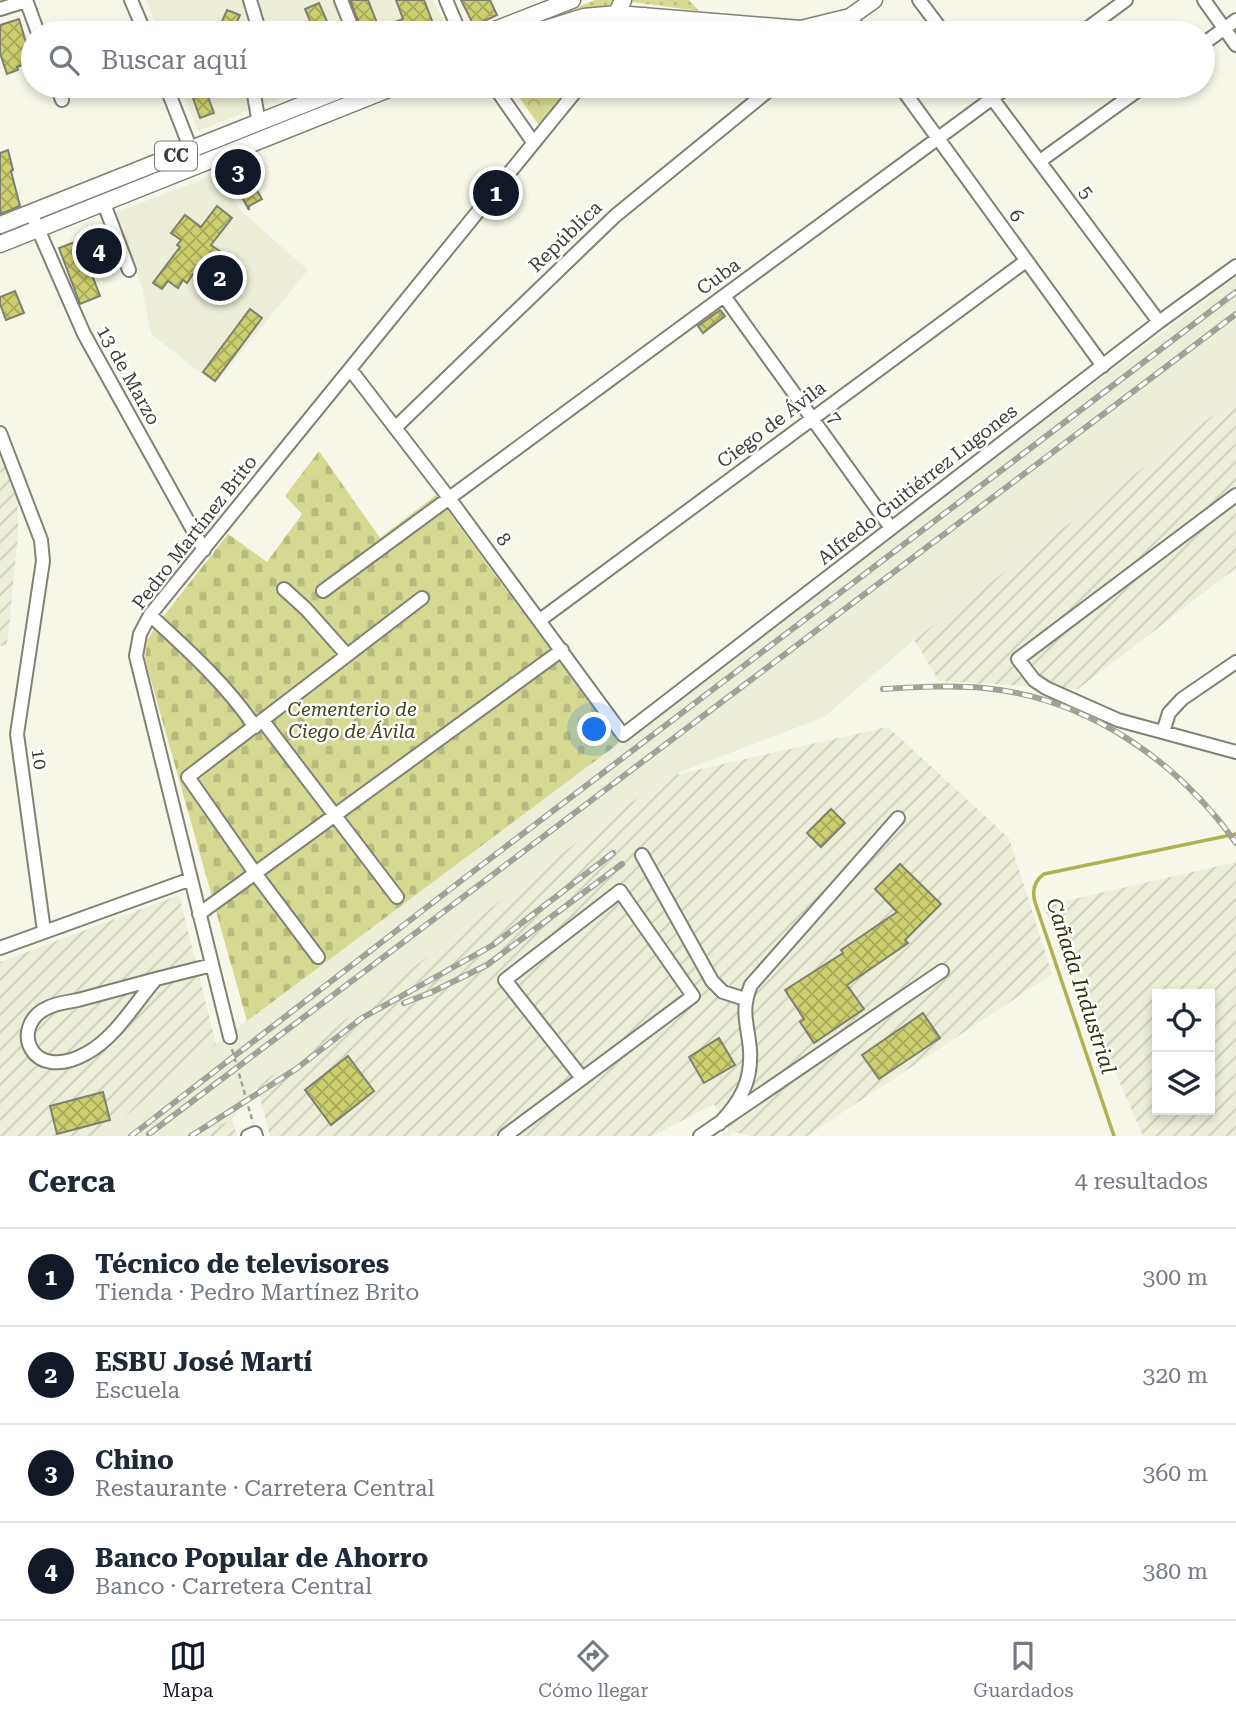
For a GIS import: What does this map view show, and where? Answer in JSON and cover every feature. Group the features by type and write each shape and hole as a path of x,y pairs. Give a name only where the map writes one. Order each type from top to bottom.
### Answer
{"main road":[{"path":"518,21 572,0"},
{"path":"834,21 850,17 874,0"},
{"path":"570,21 620,7 645,16 705,21"},
{"path":"639,21 645,16"},
{"name":"CC","path":"0,225 35,220 103,201 195,158 259,123 320,98"},
{"name":"CC","path":"0,244 35,220 195,158 362,98"}],"street":[{"path":"131,0 140,21"},
{"path":"250,0 256,21"},
{"path":"341,0 349,21"},
{"path":"446,0 455,21"},
{"path":"919,0 935,21"},
{"path":"1097,21 1126,0"},
{"path":"1204,0 1236,45"},
{"path":"0,9 26,1 34,21"},
{"path":"850,17 853,21"},
{"path":"1215,35 1236,20"},
{"path":"171,98 195,158"},
{"path":"255,98 259,123"},
{"path":"503,98 533,142"},
{"name":"Pedro Martínez Brito","path":"230,1037 136,656 140,634 150,615 570,98"},
{"name":"República","path":"396,428 615,216 759,98"},
{"name":"6","path":"909,98 1103,366"},
{"name":"Cuba","path":"323,591 992,98"},
{"name":"5","path":"992,98 1159,322"},
{"path":"1040,161 1127,98"},
{"path":"103,201 129,270"},
{"name":"13 de Marzo","path":"35,220 84,334 204,550"},
{"name":"Ciego de Ávila","path":"540,620 1026,261"},
{"name":"Alfredo Guitiérrez Lugones","path":"623,735 1159,322 1236,267"},
{"name":"7","path":"724,296 891,528"},
{"name":"8","path":"350,369 449,498 623,735"},
{"name":"10","path":"0,433 41,540 43,561 17,734 44,931"},
{"path":"1236,495 1018,659 1034,680 1046,688 1118,719 1236,752"},
{"path":"284,589 306,609 347,656"},
{"path":"318,957 188,777 422,597"},
{"path":"150,615 182,644 244,712 259,724 335,815 397,897"},
{"path":"199,914 562,650"},
{"path":"1163,732 1169,713 1182,699 1236,662"},
{"path":"710,1132 743,1096 749,1078 750,1050 744,1016 751,985 898,818"},
{"path":"642,855 712,981 723,992 746,999"},
{"path":"0,947 191,879"},
{"path":"505,1136 693,996 620,891 505,979 582,1078"},
{"path":"156,979 108,1038 87,1053 58,1063 46,1063 30,1049 29,1031 38,1015 47,1008 156,979 212,965"},
{"path":"710,1132 942,971"}],"path":[{"path":"230,1037 250,1106 253,1135"}],"shaded area":[{"path":"146,0 434,0 443,21 154,21"},
{"path":"185,98 280,98 198,131"},
{"path":"216,174 240,210 308,270 215,384 151,334 142,286 112,214"},
{"path":"1236,277 1236,398 914,640 824,717 670,776 603,822 257,1087 232,1119 200,1136 100,1136 216,1044"},
{"path":"1236,398 1236,568 1078,689 939,681 914,640"},
{"path":"0,453 18,503 18,535 7,645 0,646"},
{"path":"888,727 1009,838 1052,974 807,1136 751,1136 730,1131 732,1136 721,1136 729,1130 714,1104 653,1136 270,1136 257,1087 603,822 670,776"},
{"path":"1236,862 1236,1136 1143,1136 1043,906"},
{"path":"179,895 216,1044 100,1136 0,1136 0,962"},
{"path":"232,1119 237,1136 200,1136"}],"green space":[{"path":"595,0 615,0 609,6 558,15"},
{"path":"631,0 689,0 699,11 633,2"},
{"path":"520,98 560,98 541,122 538,124"},
{"name":"Cementerio de Ciego de Ávila","path":"319,451 380,538 436,495 619,743 247,1021 145,659 147,641 228,534 267,562 302,514 285,496"}],"building":[{"path":"350,0 368,0 376,21 358,21"},
{"path":"396,0 424,0 432,21 398,21 403,19"},
{"path":"461,0 490,0 497,15 484,21 472,21"},
{"path":"319,3 327,21 310,21 305,9"},
{"path":"227,10 240,15 237,21 222,21"},
{"path":"19,19 21,26 21,66 17,67 18,70 7,74 0,53 0,25"},
{"path":"193,98 208,98 214,113 200,118"},
{"path":"8,150 20,206 0,214 0,153"},
{"path":"247,174 262,199 249,206 249,210 233,181"},
{"path":"217,206 232,218 211,245 231,259 215,279 202,270 197,277 193,274 187,283 183,280 178,288 168,281 162,289 153,283 180,247 177,245 181,240 171,233 185,215 201,227"},
{"path":"103,231 114,264 91,272 100,296 80,304 59,248"},
{"path":"15,291 24,313 6,320 0,297"},
{"path":"250,309 262,318 215,381 203,372"},
{"path":"720,310 725,316 703,333 698,326"},
{"path":"831,809 845,823 821,847 807,833"},
{"path":"900,864 941,904 905,940 908,943 847,985 864,1009 814,1043 800,1022 804,1019 785,990 843,953 841,950 897,912 875,889"},
{"path":"923,1013 940,1038 879,1079 862,1055"},
{"path":"719,1038 735,1065 704,1083 689,1057"},
{"path":"348,1056 374,1091 331,1125 305,1090"},
{"path":"103,1092 110,1120 57,1134 50,1106"}],"waterway":[{"name":"Cañada Industrial","path":"1114,1136 1035,902 1036,883 1044,874 1236,834"}],"railway":[{"path":"131,1136 462,880 1236,292"},
{"path":"149,1134 1236,314"},
{"path":"883,689 947,686 984,688 1022,694 1059,705 1126,738 1157,760 1186,785 1236,843"},
{"path":"191,1136 296,1069 362,1018 493,945 613,853"},
{"path":"404,1003 487,965 622,864"}],"place":[{"name":"Chino","path":"238,172"},
{"name":"Técnico de televisores","path":"496,193"},
{"name":"Banco Popular de Ahorro","path":"99,251"},
{"name":"ESBU José Martí","path":"220,278"}]}
